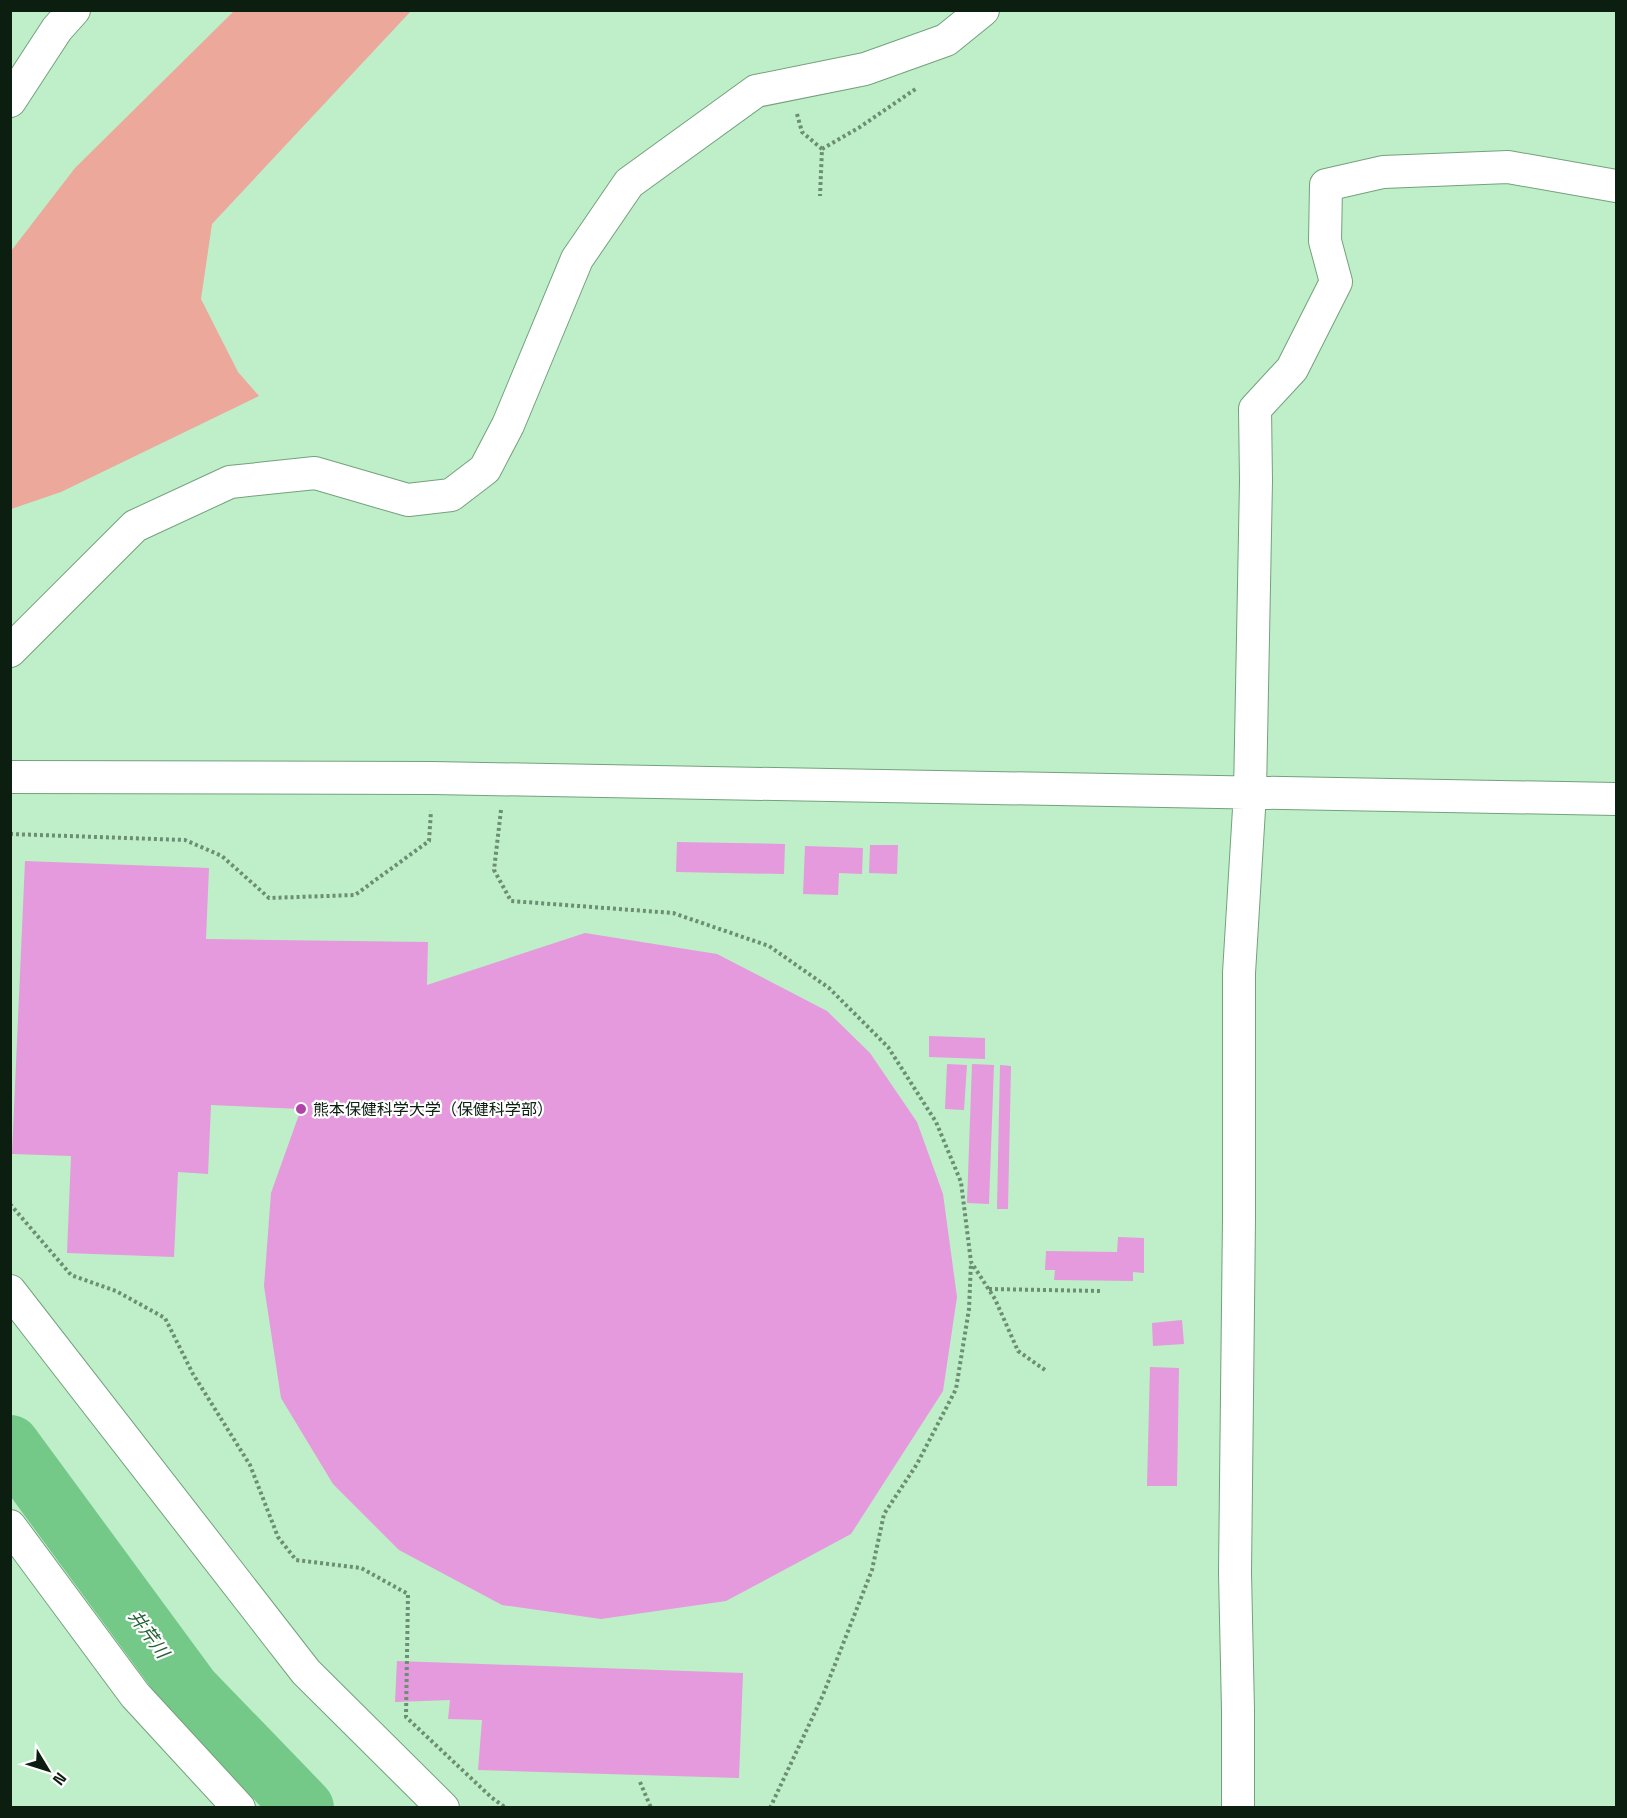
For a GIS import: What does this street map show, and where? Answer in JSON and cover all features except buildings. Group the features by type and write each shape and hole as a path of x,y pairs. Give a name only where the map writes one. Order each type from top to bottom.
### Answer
{"street":[{"path":"10,101 57,28 74,10"},
{"path":"10,651 135,526 230,482 315,473 408,500 451,495 485,469 508,425 578,259 629,183 756,91 864,69 946,40 982,10"},
{"path":"1238,1808 1235,1573 1239,973 1250,792 1256,481 1255,409 1292,369 1336,282 1325,241 1326,185 1383,172 1508,167 1617,186"},
{"path":"10,777 432,778 1617,799"},
{"path":"10,1291 306,1672 443,1808"},
{"path":"13,1536 135,1695 238,1808"}],"path":[{"path":"789,85 802,132 822,149 820,196"},
{"path":"10,834 185,840 222,856 269,898 355,896 429,841 432,778"},
{"path":"505,779 494,870 511,901 673,913 769,946 829,988 888,1047 936,1122 961,1182 971,1262 969,1308 956,1389 916,1464 884,1514 872,1570 823,1695 770,1808"},
{"path":"10,1204 71,1275 116,1291 165,1318 193,1374 250,1465 278,1538 296,1560 361,1568 408,1594 406,1717 491,1797 506,1808"},
{"path":"971,1262 988,1289 1018,1351 1045,1370"},
{"path":"988,1289 1101,1291"},
{"path":"640,1782 651,1808"}],"shaded area":[{"path":"234,11 411,11 212,224 201,299 238,372 259,396 61,492 11,509 11,251 75,168"}],"waterway":[{"name":"井芹川","path":"10,1445 190,1690 304,1808"}],"place":[{"name":"熊本保健科学大学（保健科学部）","path":"301,1109"}]}
